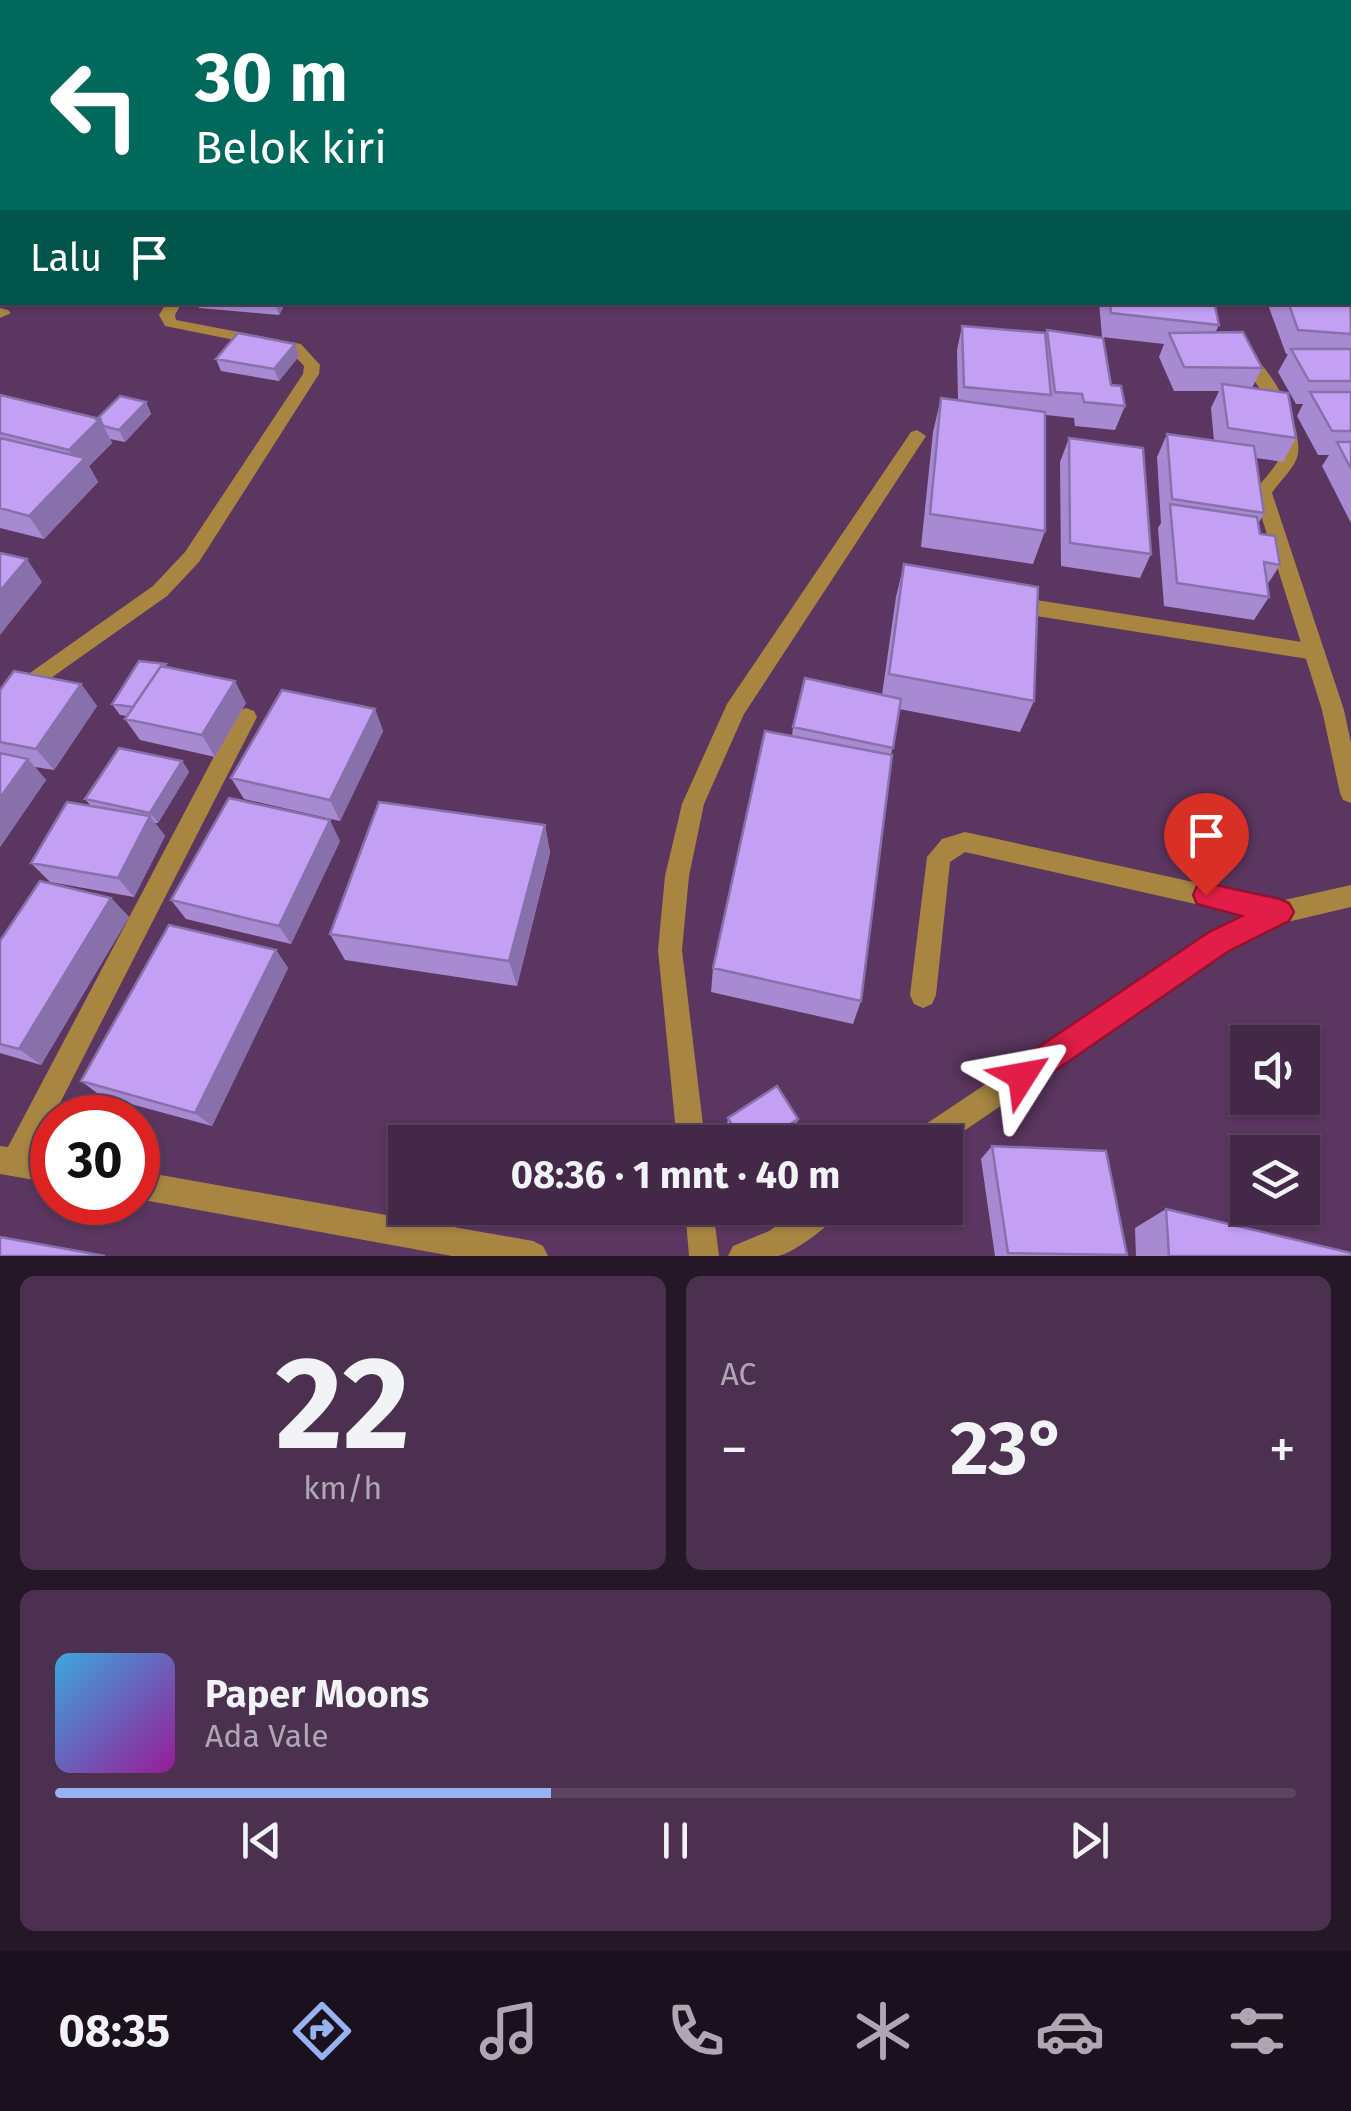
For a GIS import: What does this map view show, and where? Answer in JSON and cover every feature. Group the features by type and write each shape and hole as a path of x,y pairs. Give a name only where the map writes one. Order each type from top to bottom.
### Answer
{"street":[{"path":"0,705 160,591 192,557 312,374 312,365 295,347 170,324 167,315 172,305"},
{"path":"1223,340 1260,373 1280,415 1289,455 1263,493 1315,652 1351,794"},
{"path":"689,1125 670,950 677,876 692,804 735,710 917,436"},
{"path":"1030,607 1315,652"},
{"path":"7,1161 246,717"},
{"path":"923,994 939,857 950,846 965,842 1280,912"},
{"path":"949,1125 1219,942 1280,912 1351,896"},
{"path":"160,1189 533,1256"},
{"path":"701,1225 704,1256"},
{"path":"744,1256 779,1241 803,1225"}],"building":[{"path":"1110,305 1215,305 1219,325 1111,313"},
{"path":"1289,305 1350,305 1351,334 1298,330"},
{"path":"962,326 1045,333 1051,395 964,387"},
{"path":"1047,330 1103,338 1111,385 1121,386 1125,406 1084,402 1082,394 1055,392"},
{"path":"1243,332 1262,368 1184,367 1169,333"},
{"path":"238,333 295,344 274,369 216,359"},
{"path":"1291,349 1351,349 1351,381 1309,381"},
{"path":"1222,384 1288,393 1296,438 1228,428"},
{"path":"1310,392 1351,392 1351,431 1332,431"},
{"path":"0,395 100,419 69,450 0,433"},
{"path":"120,396 146,402 119,430 103,426 97,419"},
{"path":"941,398 1045,412 1045,531 930,514"},
{"path":"1167,434 1254,446 1264,513 1172,499"},
{"path":"0,438 85,458 29,516 0,508"},
{"path":"1069,438 1143,448 1151,554 1070,543"},
{"path":"1337,442 1351,442 1351,469"},
{"path":"1170,504 1257,517 1260,534 1275,536 1280,565 1264,562 1269,597 1177,583"},
{"path":"0,553 27,559 0,591"},
{"path":"904,564 1038,587 1034,701 889,674"},
{"path":"139,661 166,664 133,707 112,704"},
{"path":"161,666 235,681 202,735 125,719"},
{"path":"14,671 81,684 36,749 0,742 0,690"},
{"path":"805,678 901,699 893,748 793,727"},
{"path":"282,690 375,709 330,800 231,778"},
{"path":"765,731 892,755 861,1001 713,968"},
{"path":"119,748 182,761 150,813 85,799"},
{"path":"0,753 28,759 0,798"},
{"path":"229,798 330,820 279,926 171,900"},
{"path":"67,802 150,816 118,878 31,863"},
{"path":"379,802 545,825 509,961 330,934"},
{"path":"40,881 111,898 19,1049 0,1044 0,941"},
{"path":"169,925 276,950 195,1113 160,1103 160,1095 131,1095 81,1081"},
{"path":"777,1086 798,1119 789,1125 732,1125 728,1118"},
{"path":"992,1146 1106,1151 1127,1255 1008,1253"},
{"path":"1166,1209 1351,1253 1351,1256 1169,1256"},
{"path":"0,1237 105,1256 0,1256"}],"route":[{"path":"1022,1076 1219,942 1280,912 1206,895"}]}
